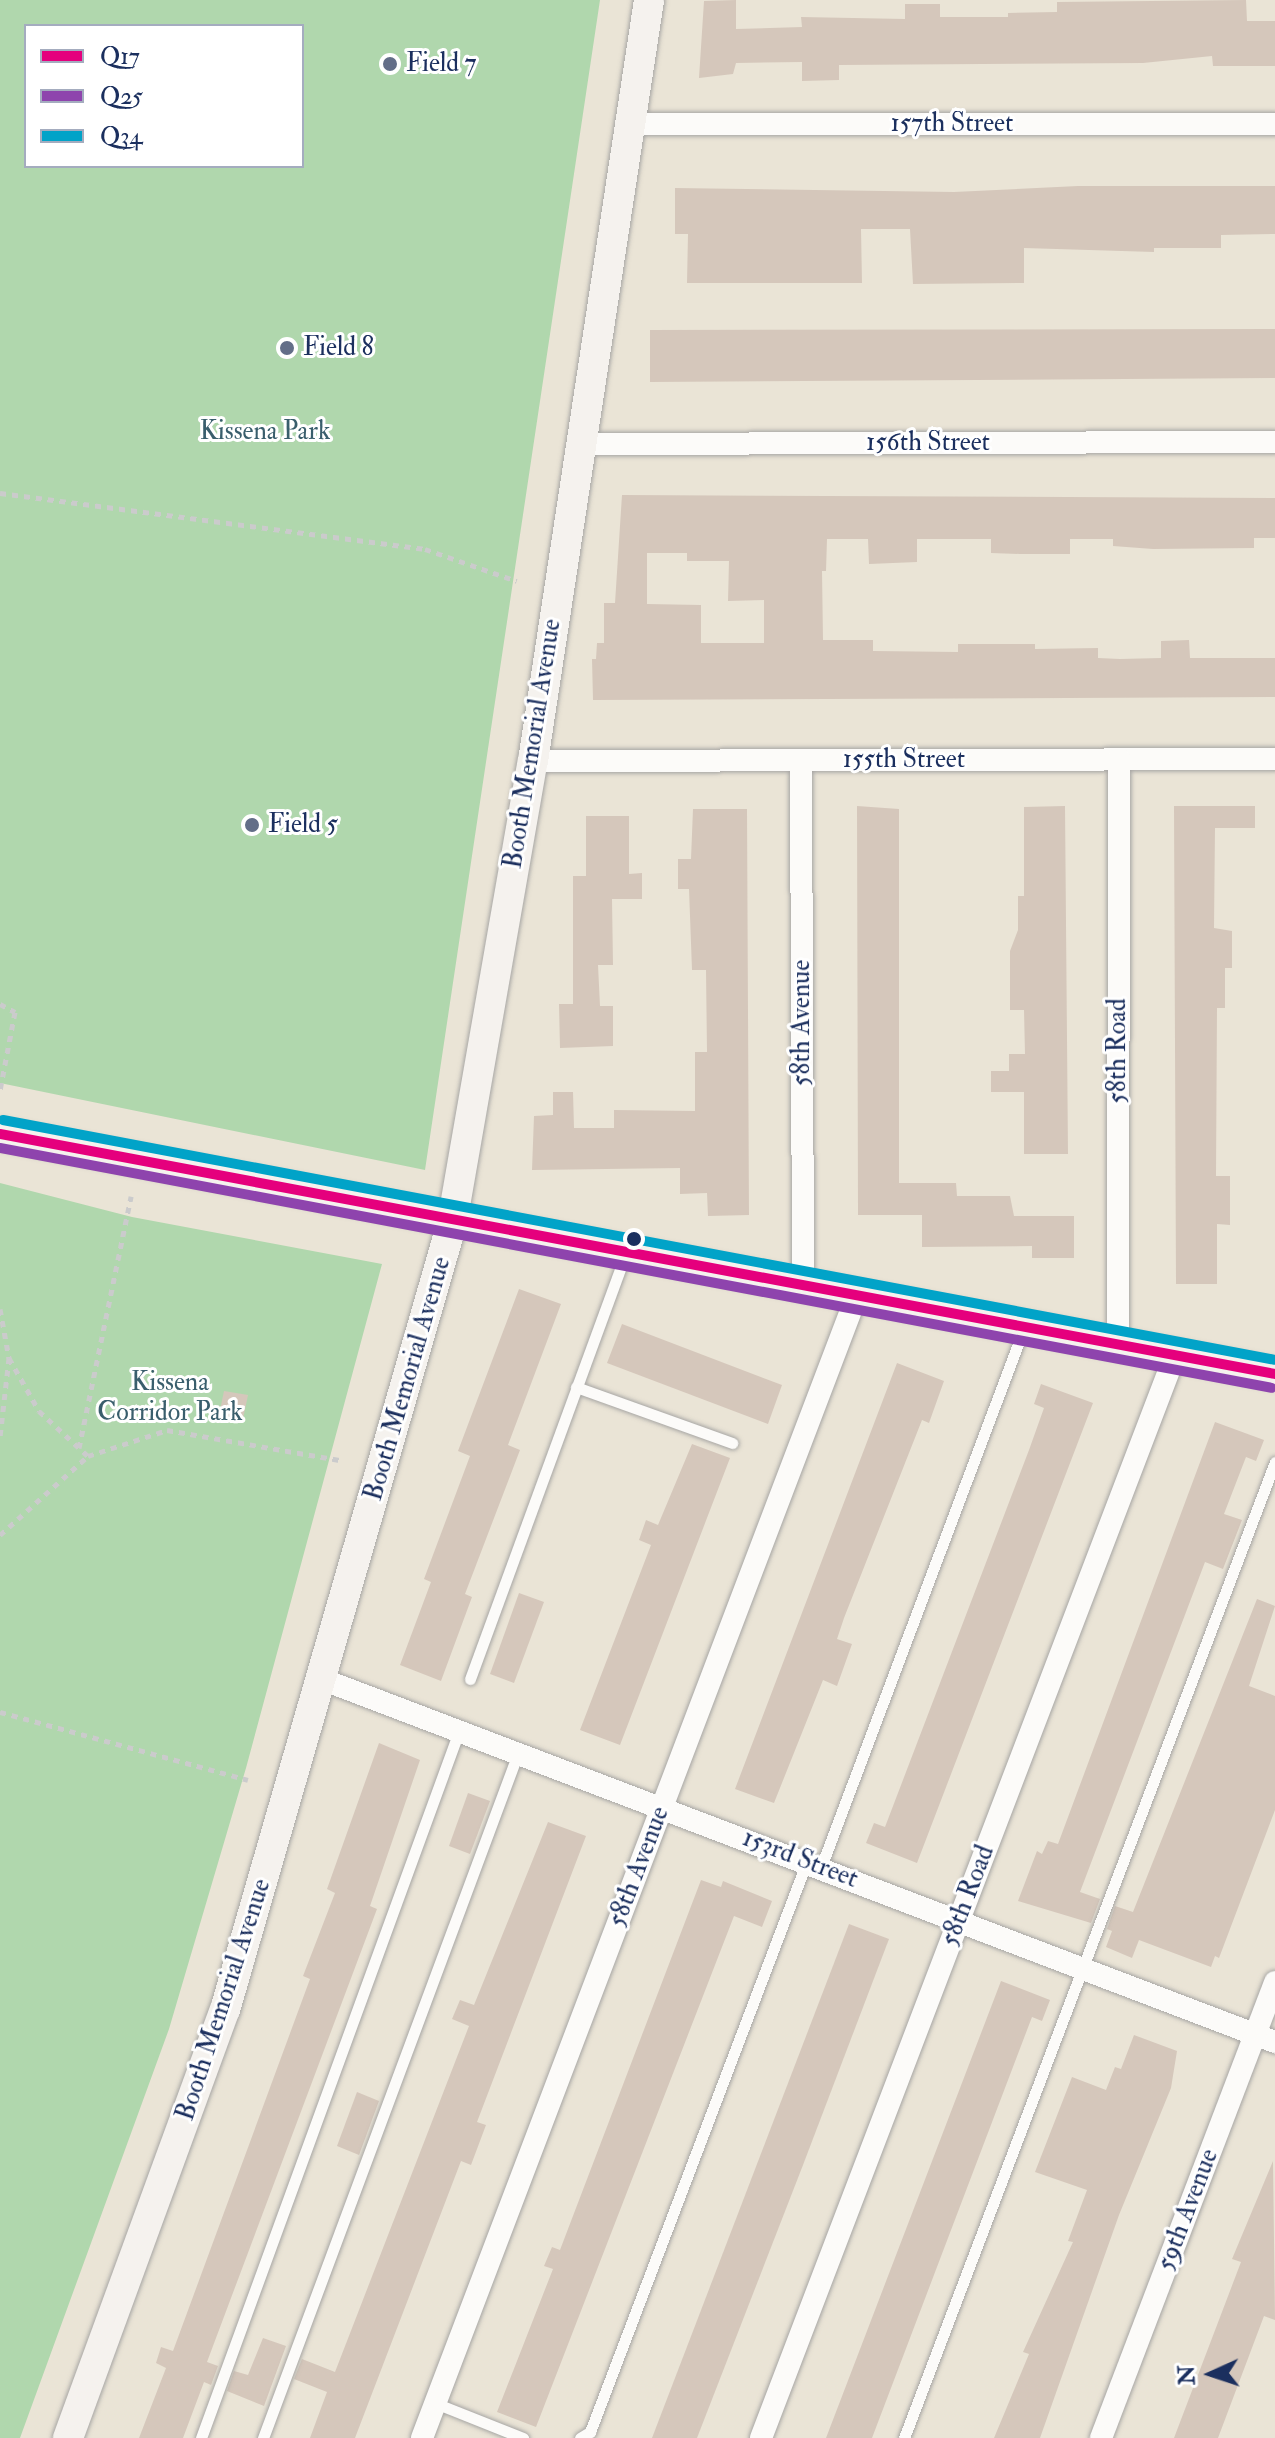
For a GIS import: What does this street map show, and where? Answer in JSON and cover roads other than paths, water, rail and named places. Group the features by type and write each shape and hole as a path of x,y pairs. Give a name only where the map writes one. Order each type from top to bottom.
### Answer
{"street":[{"name":"Booth Memorial Avenue","path":"68,2438 225,2010 324,1680 452,1223 533,761 649,0"},
{"name":"157th Street","path":"629,124 1275,124"},
{"name":"156th Street","path":"581,444 1275,442"},
{"name":"58th Road","path":"1118,1343 1119,759"},
{"name":"155th Street","path":"533,761 1275,759"},
{"name":"58th Avenue","path":"801,760 803,1286"},
{"path":"0,1134 452,1223 1275,1374"},
{"name":"58th Avenue","path":"422,2438 856,1297"},
{"name":"58th Road","path":"761,2438 1175,1355"},
{"name":"153rd Street","path":"324,1680 1265,2038"},
{"name":"59th Avenue","path":"1101,2438 1265,2038 1275,1982"}],"lane":[{"path":"470,1679 625,1254"},
{"path":"580,2438 590,2432 1025,1326"},
{"path":"576,1387 732,1443"},
{"path":"904,2438 1275,1462"},
{"path":"201,2438 459,1731"},
{"path":"263,2438 518,1753"},
{"path":"435,2403 523,2438"}],"place":[{"name":"Field 7","path":"390,64"},
{"name":"Field 8","path":"287,348"},
{"name":"Field 5","path":"252,825"}],"park label":[{"name":"Kissena Park","path":"265,432"},
{"name":"Kissena Corridor Park","path":"170,1398"}]}
